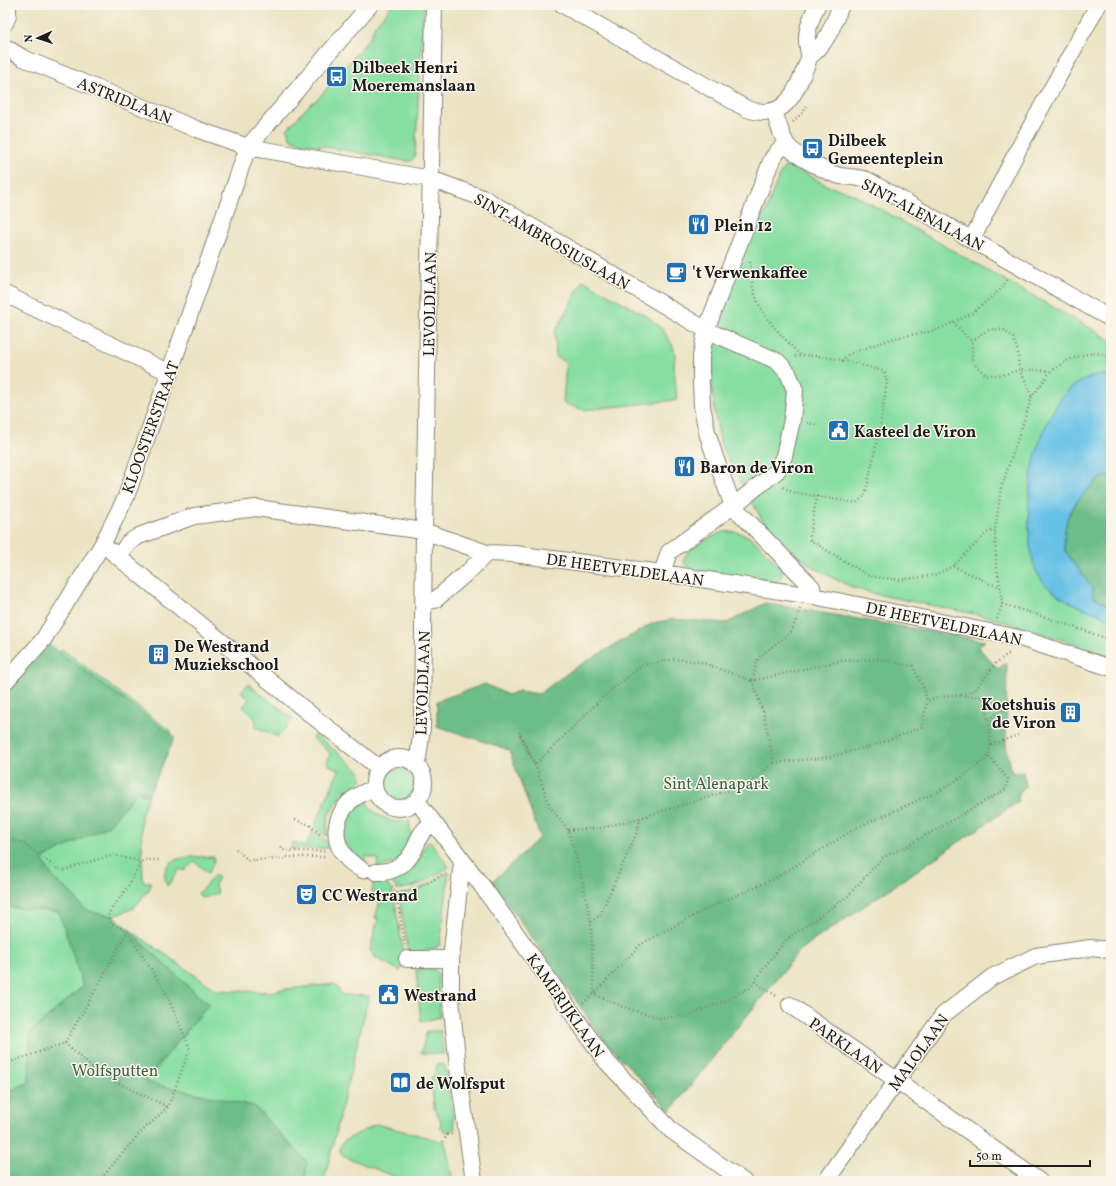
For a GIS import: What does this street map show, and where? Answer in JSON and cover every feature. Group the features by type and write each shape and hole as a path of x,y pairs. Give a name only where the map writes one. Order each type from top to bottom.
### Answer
{"street":[{"path":"5,23 8,16 8,5"},
{"path":"248,147 370,5"},
{"name":"LEVOLDLAAN","path":"415,764 418,758 422,728 424,531 432,179 434,5"},
{"path":"563,5 747,109 762,113 774,111 788,102 796,91 809,57 806,36 817,5"},
{"path":"809,57 815,53 828,35 841,5"},
{"path":"972,239 1018,148 1098,5"},
{"path":"810,24 815,34 828,35"},
{"name":"ASTRIDLAAN","path":"5,47 23,58 196,129 248,147"},
{"path":"5,58 23,58"},
{"path":"774,111 786,144 772,159 706,330 701,357 702,406 707,432 734,506 812,587 807,595"},
{"name":"SINT-ALENALAAN","path":"786,144 794,152 830,173 867,180 1111,319"},
{"name":"SINT-AMBROSIUSLAAN","path":"248,147 432,179 485,199 706,330 777,361"},
{"name":"KLOOSTERSTRAAT","path":"5,682 43,640 102,544 126,497 248,147"},
{"path":"5,294 170,373"},
{"path":"662,573 670,552 734,506 777,471 784,456 792,420 795,390 788,373 777,361"},
{"name":"DE HEETVELDELAAN","path":"120,557 128,543 139,536 194,516 256,508 424,531 487,553 514,554 662,573 807,595 1023,639 1111,668"},
{"path":"102,544 120,557 310,714 379,768"},
{"path":"424,602 435,600 470,570 487,553"},
{"path":"395,758 406,758 415,764 424,774 425,783 423,791 417,801 404,808 390,806 380,800 374,789 375,776 379,768 388,760 395,758"},
{"path":"374,789 364,791 350,800 342,811 339,819 337,837 342,851 356,866 369,871 381,872 392,870 402,865 412,854 420,837 433,822"},
{"name":"KAMERIJKLAAN","path":"417,801 462,862 482,886 605,1060 672,1131 743,1181"},
{"path":"462,862 451,959 451,1000 454,1038 474,1181"},
{"name":"MALOLAAN","path":"826,1181 943,1015 992,977 1036,956 1090,948 1111,950"},
{"path":"407,959 451,959"},
{"name":"PARKLAAN","path":"790,1005 1039,1181"}],"path":[{"path":"751,256 750,267 753,288 758,305 769,322 800,356"},
{"path":"842,361 849,354 894,338 937,330 972,314 1001,289 1018,265"},
{"path":"954,322 972,342 972,362 986,375 1002,375 1019,370 1041,370 1050,372"},
{"path":"972,342 981,334 991,329 1004,330 1013,338 1018,352 1019,370 1032,397"},
{"path":"1111,357 1096,354 1083,355 1068,360 1050,372 1032,397 1001,488 995,530 996,563 1002,604 1111,640"},
{"path":"767,480 792,492 856,503 865,496 878,436 887,382 884,371 818,356 800,356 777,361"},
{"path":"812,424 819,425"},
{"path":"857,433 878,436"},
{"path":"817,496 810,540 869,576 900,580 935,575 953,566 988,532 995,530"},
{"path":"953,566 990,584 1000,586"},
{"path":"774,763 763,711 752,681 758,658 792,631 807,595"},
{"path":"960,695 975,690 996,664 1008,654 1014,655"},
{"path":"568,830 602,828 640,818 747,785 774,763 837,755 876,745 922,728 927,701 924,689 913,666 876,659 839,661 752,681 701,662 676,659 643,665 608,692 535,765 519,732 537,770 550,807 568,830 582,879 591,922 594,994"},
{"path":"594,994 641,944 710,907 774,879 858,827 937,792 964,776 989,756 991,745 989,720 983,697 950,695 927,701"},
{"path":"989,720 1015,702"},
{"path":"991,745 1018,735"},
{"path":"594,994 623,1007 660,1018 688,1016 724,1001 751,987 787,939 848,896 883,857 909,844 1006,789 1008,779 989,756"},
{"path":"591,922 600,915 638,830 640,818"},
{"path":"295,820 310,825 342,851"},
{"path":"5,838 23,843 58,869 65,870 114,855 140,862 146,860 160,860"},
{"path":"281,847 285,851 342,851"},
{"path":"236,849 248,860 284,859 342,851"},
{"path":"99,1181 137,1136 168,1107 190,1049 167,995 127,931 111,924 108,913 129,885 140,862"},
{"path":"407,959 396,893 415,889 426,884 462,862"},
{"path":"5,1064 66,1043 127,931"},
{"path":"755,982 790,1005"},
{"path":"66,1043 99,1074 168,1107"}],"green space":[{"path":"392,5 424,5 415,157 411,161 406,161 297,142 290,138 287,129 311,103 317,100 369,39 375,25"},
{"path":"787,166 792,166 828,186 853,194 1111,340 1111,655 989,617 875,594 854,588 808,564 765,525 722,448 712,391 712,360 720,312 755,222 766,212 779,176"},
{"path":"583,280 650,318 663,330 673,346 675,354 674,367 677,400 584,410 563,403 566,363 556,357 555,332"},
{"path":"1111,475 1111,606 1093,597 1065,551 1064,537 1067,518 1081,496 1099,479"},
{"path":"724,532 738,532 748,536 758,544 782,569 782,576 780,579 775,583 693,570 686,565 684,559 687,553 701,542"},
{"name":"Sint Alenapark","path":"765,603 985,641 978,647 998,669 1007,662 1006,746 1012,773 1023,772 1026,785 1019,794 1018,802 801,949 670,1111 602,1038 492,882 540,837 509,750 437,726 437,701 485,684 508,695 519,691 539,694 576,667 653,623 673,619 727,623"},
{"name":"Wolfsputten","path":"43,640 175,737 148,796 137,792 109,825 42,859 54,879 71,893 83,908 95,913 114,916 193,991 209,1004 145,1082 254,1106 307,1162 305,1181 5,1181 5,1093 29,1082 30,1033 83,986 59,912 5,907 5,682"},
{"name":"Wolfsputten","path":"62,649 172,732 141,815 143,882 151,882 150,888 134,908 114,916 127,928 216,990 269,992 335,984 342,995 369,996 324,1181 5,1181 5,703"},
{"path":"248,684 293,719 278,737 255,727 256,720 243,707 249,699 241,692"},
{"path":"315,734 360,771 362,777 355,786 343,794 329,814 327,836 314,827 339,770 327,764 330,753 312,737"},
{"path":"398,769 407,772 411,776 414,785 411,794 407,798 398,801 389,798 385,794 382,785 385,776 389,772"},
{"path":"365,798 370,808 381,817 395,822 409,820 413,838 397,862 377,868 378,859 366,856 364,864 357,861 342,839 347,813"},
{"path":"313,830 325,840 328,848 290,849 293,842 306,846"},
{"path":"431,842 449,867 415,886 397,890 393,883 389,880 399,877 412,869 421,856 425,846"},
{"path":"187,857 214,857 214,862 208,873 194,861 184,871 180,869 167,886 165,875 166,868 171,862"},
{"path":"449,872 440,945 429,950 408,952 399,895 419,889"},
{"path":"214,876 218,878 215,886 218,893 202,898 198,894"},
{"path":"374,879 388,885 394,895 406,968 402,967 400,971 375,957 370,950 378,918 375,918 380,901 371,898"},
{"path":"431,969 438,973 440,1017 421,1022 416,970"},
{"path":"427,1031 441,1031 443,1054 421,1053"},
{"path":"437,1064 445,1065 455,1129 446,1132 440,1128 441,1122 434,1108 431,1077 434,1074"},
{"path":"376,1124 445,1142 453,1181 405,1181 343,1156 339,1149 344,1141"}],"water":[{"path":"1111,374 1111,475 1099,479 1076,503 1067,518 1064,537 1065,551 1092,588 1093,597 1111,606 1111,619 1062,598 1045,584 1039,576 1031,555 1029,500 1032,470 1040,440 1060,400 1069,389 1079,383 1089,378"}],"place":[{"name":"Dilbeek Henri Moeremanslaan","path":"336,76"},
{"name":"Dilbeek Gemeenteplein","path":"812,149"},
{"name":"Plein 12","path":"699,225"},
{"name":"'t Verwenkaffee","path":"677,272"},
{"name":"Kasteel de Viron","path":"838,431"},
{"name":"Baron de Viron","path":"684,467"},
{"name":"De Westrand Muziekschool","path":"158,655"},
{"name":"Koetshuis de Viron","path":"1071,713"},
{"name":"CC Westrand","path":"306,895"},
{"name":"Westrand","path":"389,995"},
{"name":"de Wolfsput","path":"400,1083"}]}
